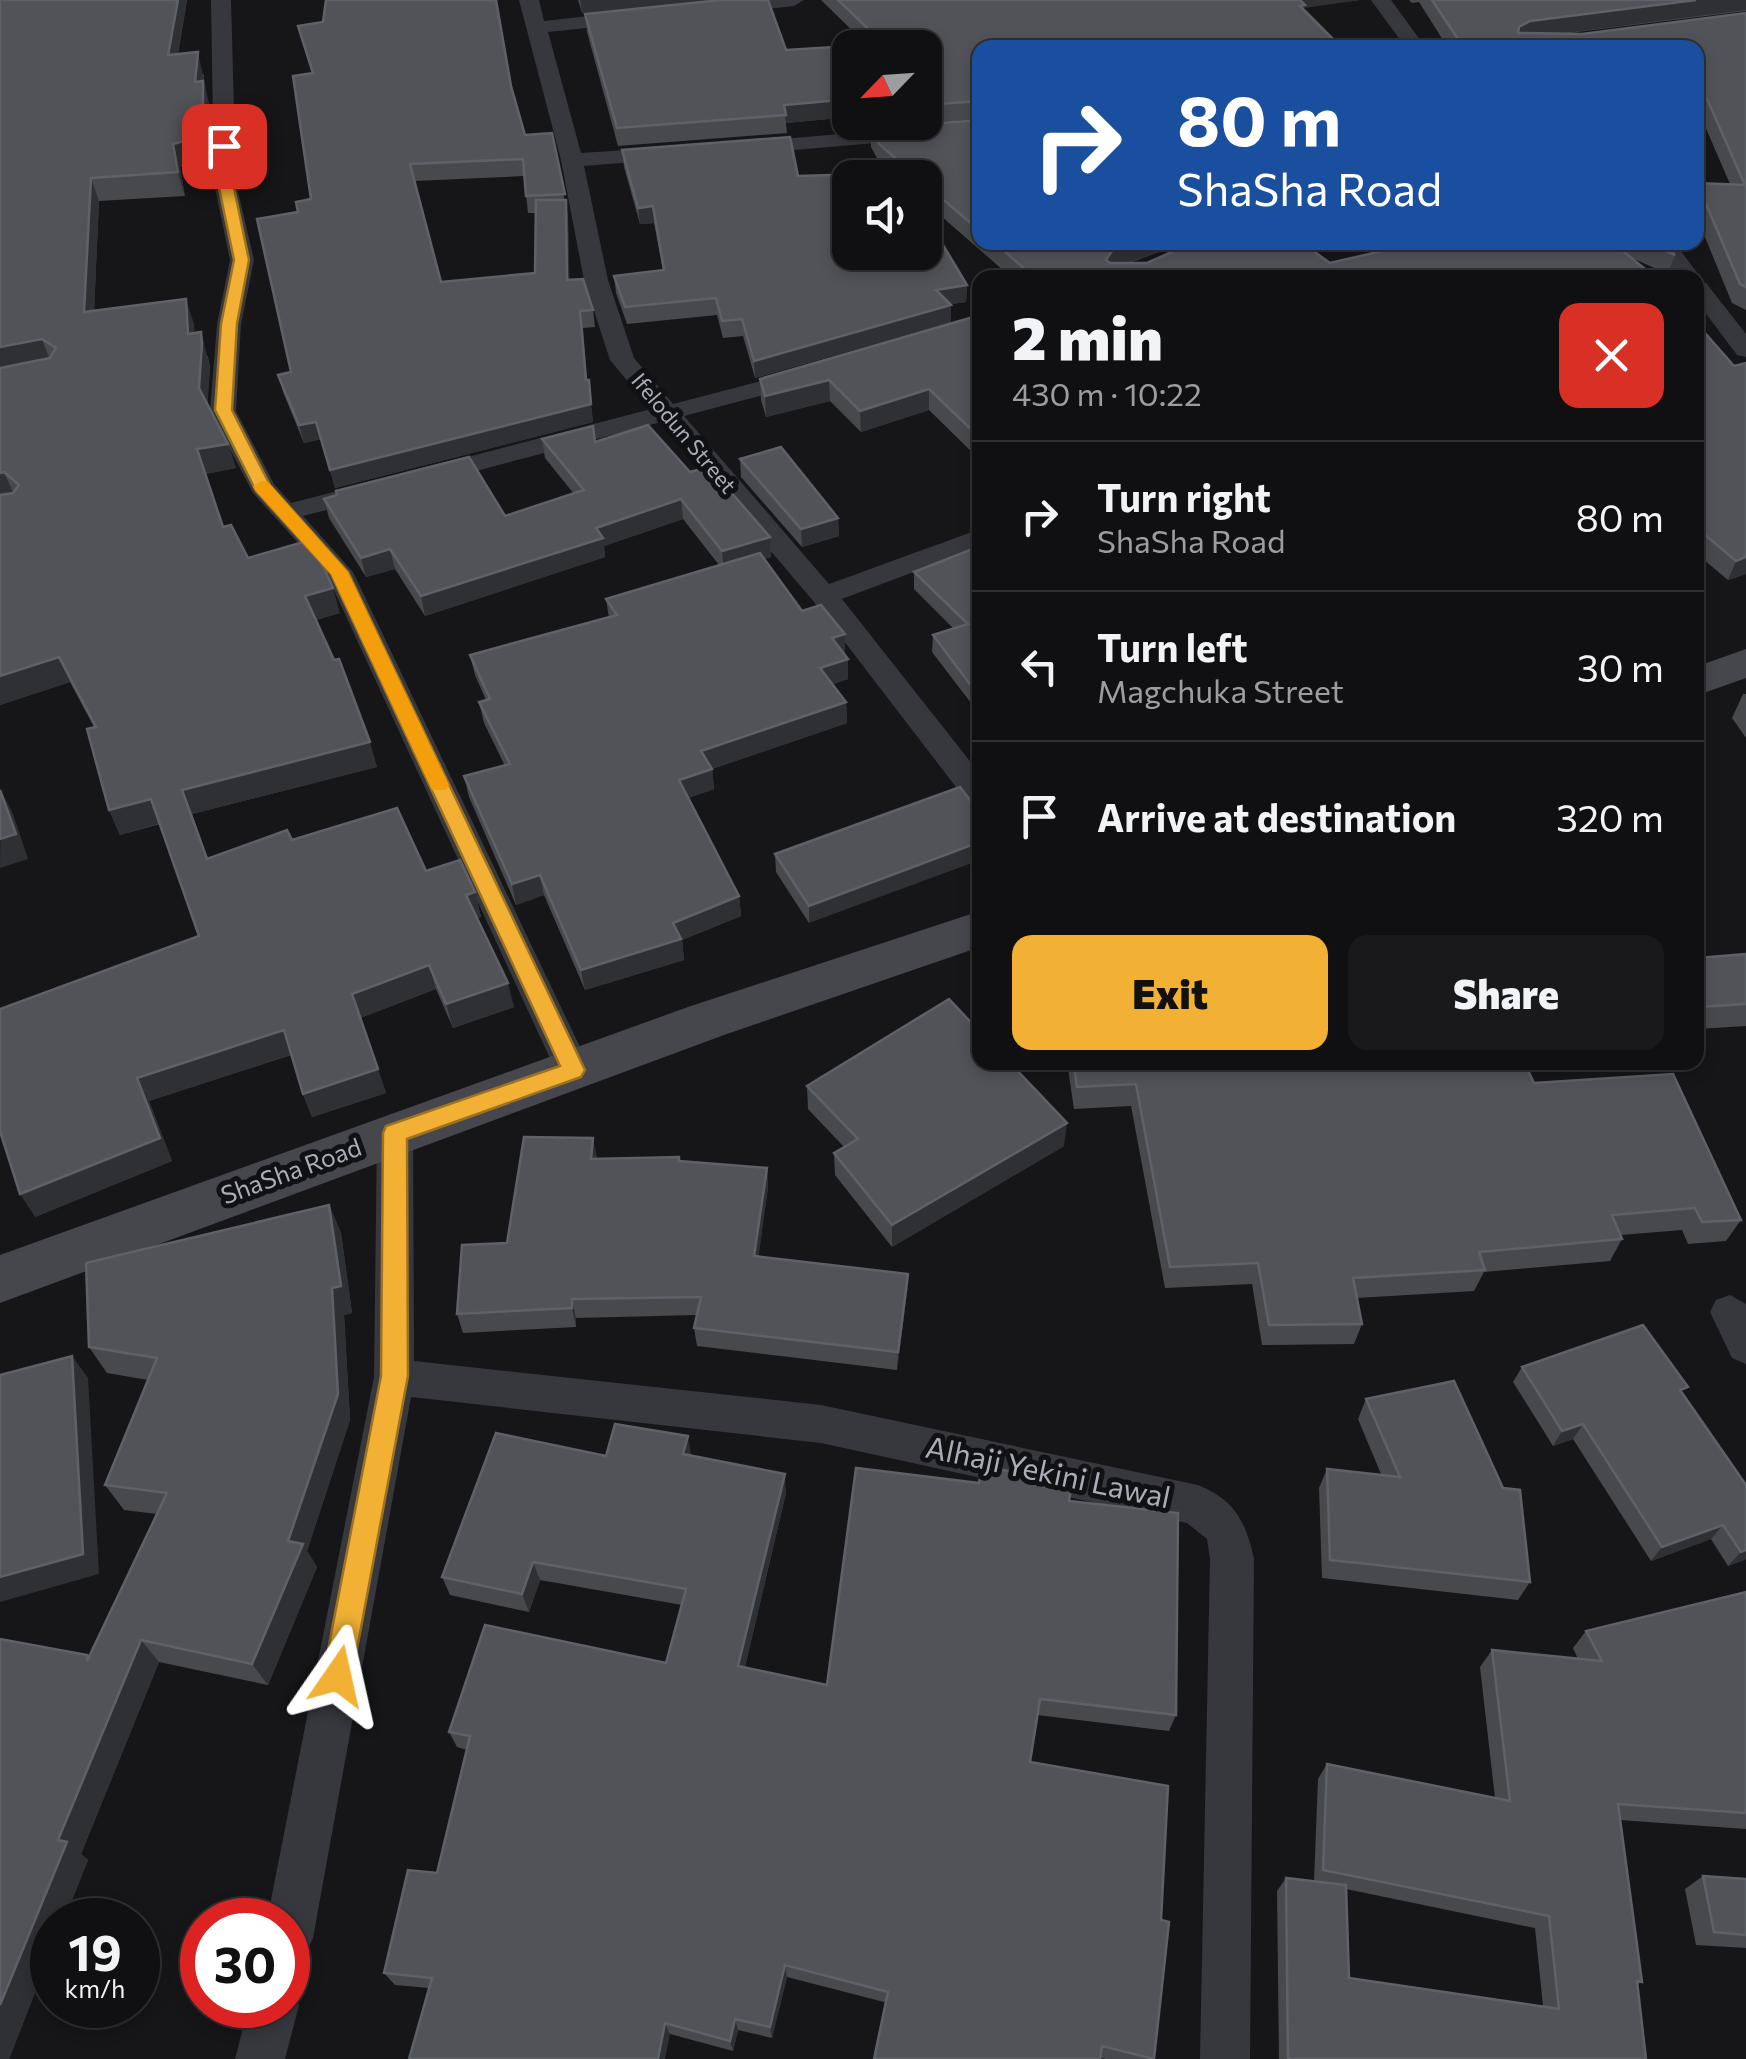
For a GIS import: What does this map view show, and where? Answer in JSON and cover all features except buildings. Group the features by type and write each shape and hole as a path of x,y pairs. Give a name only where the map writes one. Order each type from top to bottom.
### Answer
{"street":[{"path":"221,0 226,183 242,260 229,324 223,410 262,487 339,572 573,1070"},
{"name":"Ifelodun Street","path":"529,0 572,160 596,280 622,360 824,596 972,786"},
{"path":"702,10 794,0"},
{"path":"1381,0 1410,40"},
{"path":"535,28 646,16"},
{"path":"728,149 972,129"},
{"path":"572,160 689,152"},
{"path":"1668,250 1684,270"},
{"path":"1704,296 1746,350"},
{"path":"286,512 827,371"},
{"path":"824,596 972,540"},
{"path":"1704,678 1746,664"},
{"name":"ShaSha Road","path":"0,1279 395,1133 972,932"},
{"path":"296,1898 394,1376 395,1133"},
{"name":"Alhaji Yekini Lawal","path":"394,1376 822,1424 1198,1505 1212,1516 1226,1528 1232,1559 1225,2059"},
{"path":"260,2059 268,2028"}],"slow traffic":[{"path":"262,486 339,572 439,785"}],"route":[{"path":"224,146 226,183 242,260 229,324 223,410 262,487 339,572 573,1070 395,1133 394,1376 338,1676"}]}
